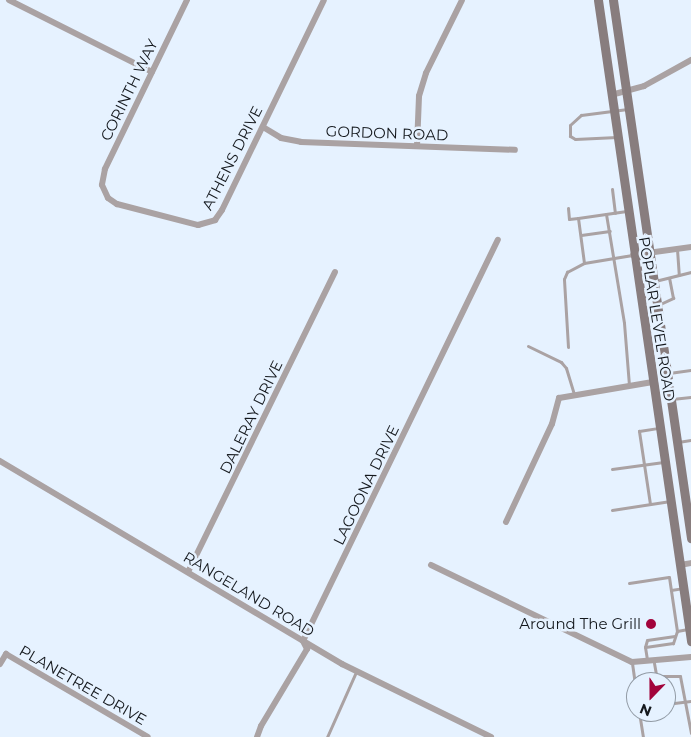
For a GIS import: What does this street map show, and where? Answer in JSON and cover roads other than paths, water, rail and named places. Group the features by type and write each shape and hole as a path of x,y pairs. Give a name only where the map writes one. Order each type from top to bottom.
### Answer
{"main road":[{"name":"POPLAR LEVEL ROAD","path":"598,0 633,255 691,641"},
{"name":"POPLAR LEVEL ROAD","path":"612,0 691,536"}],"street":[{"path":"9,0 152,72"},
{"name":"CORINTH WAY","path":"105,192 102,180 105,169 187,0"},
{"name":"ATHENS DRIVE","path":"105,192 117,204 191,224 210,223 222,210 324,0"},
{"path":"417,146 419,96 426,73 462,0"},
{"path":"611,95 626,92 691,60"},
{"name":"GORDON ROAD","path":"263,127 281,138 301,142 515,150"},
{"name":"LAGOONA DRIVE","path":"258,737 260,726 307,649 303,641 498,240"},
{"path":"633,255 649,251 691,247"},
{"name":"DALERAY DRIVE","path":"188,572 335,272"},
{"path":"506,522 552,424 559,398 653,382"},
{"name":"RANGELAND ROAD","path":"0,461 356,672 491,737"},
{"path":"680,565 691,564"},
{"path":"431,565 632,662 651,663 691,657"},
{"name":"PLANETREE DRIVE","path":"0,664 6,654 148,737"}],"lane":[{"path":"618,137 584,141 570,136 570,125 575,118 628,109"},
{"path":"612,189 615,213"},
{"path":"568,208 569,219 628,211"},
{"path":"606,214 615,258 629,363 628,386"},
{"path":"578,218 584,263"},
{"path":"580,235 610,231"},
{"path":"676,248 678,276"},
{"path":"568,347 564,279 573,267 584,263 633,255"},
{"path":"654,281 691,272"},
{"path":"657,305 673,298 669,278"},
{"path":"528,346 566,368 574,394"},
{"path":"667,374 691,370"},
{"path":"671,400 691,397"},
{"path":"650,504 639,431 660,428"},
{"path":"677,442 691,440"},
{"path":"612,469 665,462"},
{"path":"612,510 670,501"},
{"path":"629,583 669,577 677,631 673,643 645,647"},
{"path":"671,590 683,588"},
{"path":"677,631 689,629"},
{"path":"655,672 645,647 647,640 675,636"},
{"path":"632,662 633,672"},
{"path":"327,737 356,672"},
{"path":"676,676 680,676 691,733"},
{"path":"676,702 691,701"},
{"path":"641,722 643,737"}],"place":[{"name":"Around The Grill","path":"651,624"}]}
